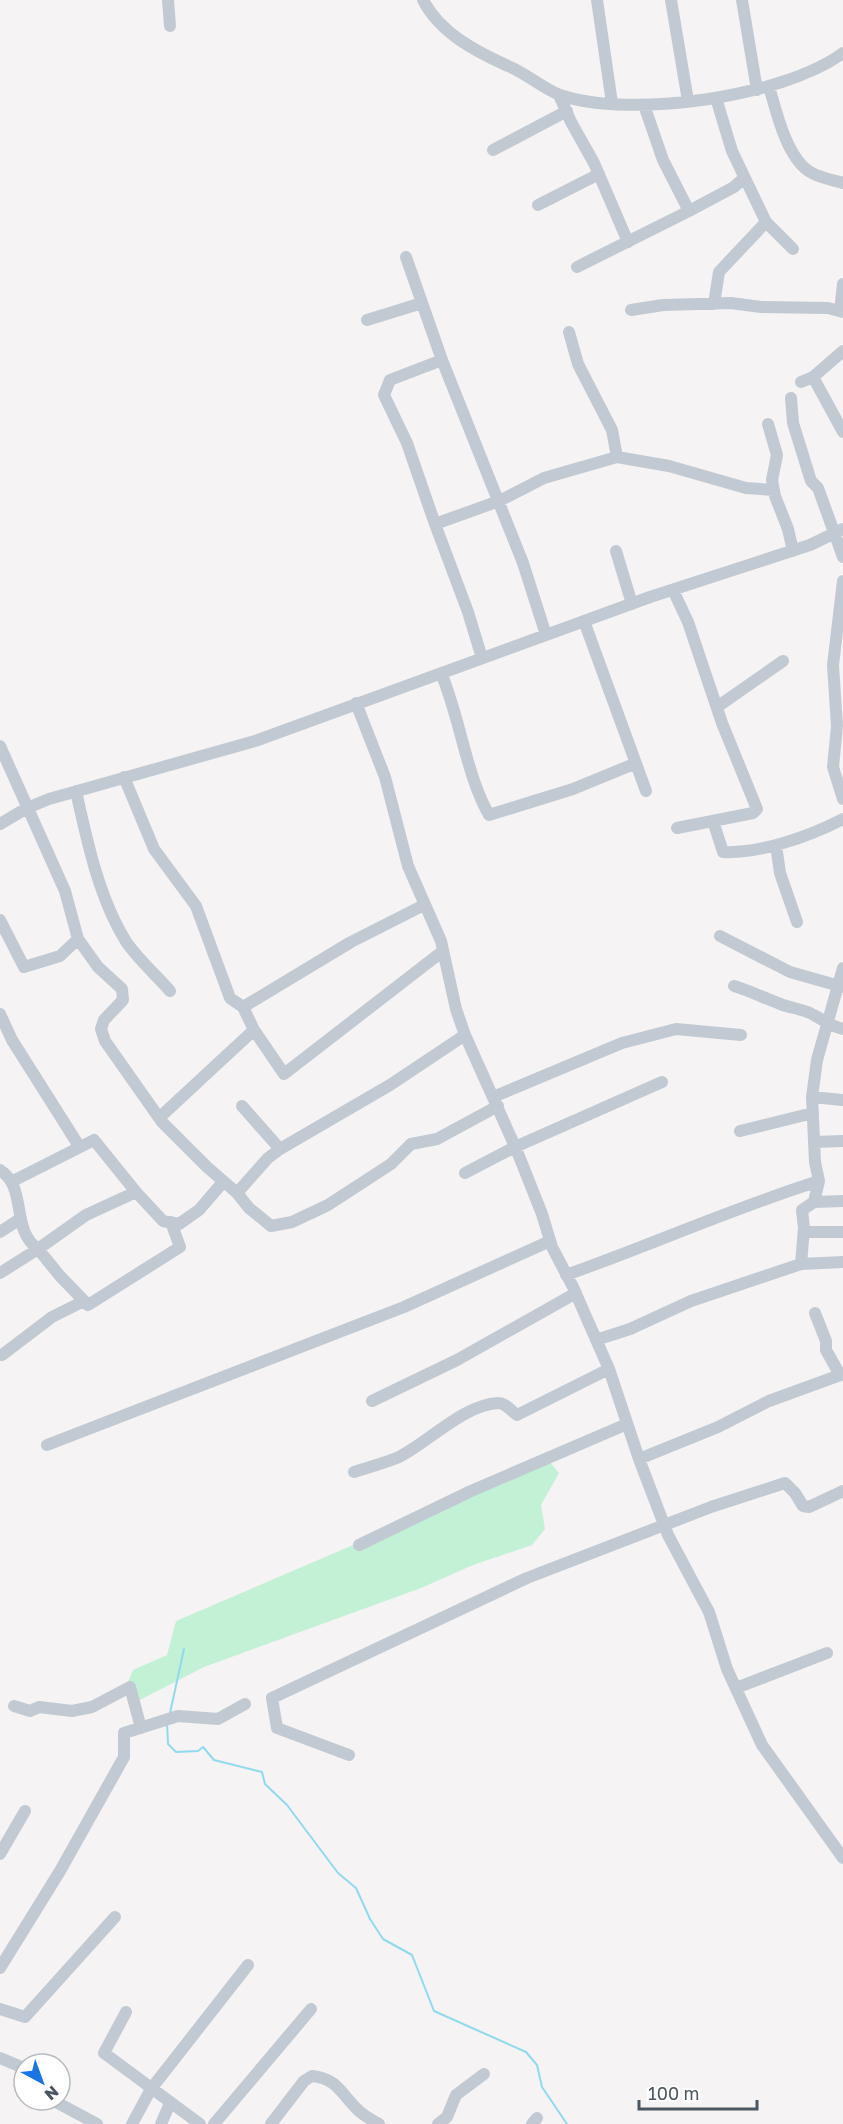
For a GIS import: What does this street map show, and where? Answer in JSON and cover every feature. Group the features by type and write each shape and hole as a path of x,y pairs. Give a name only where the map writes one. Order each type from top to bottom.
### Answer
{"street":[{"path":"168,0 170,26"},
{"path":"423,0 434,19 456,37 559,95 612,103 644,105 716,98 763,88 822,67 843,53"},
{"path":"597,0 612,103"},
{"path":"671,0 688,100"},
{"path":"742,0 747,42 763,88 790,146 806,169 843,183"},
{"path":"559,95 599,174 628,242"},
{"path":"716,98 726,133 744,178 766,222 793,249"},
{"path":"644,105 663,160 688,211"},
{"path":"493,150 567,111"},
{"path":"538,205 599,174"},
{"path":"577,267 734,187 744,178"},
{"path":"714,304 719,272 766,222"},
{"path":"406,256 442,360 523,563 546,635"},
{"path":"631,310 714,304 842,311 843,284"},
{"path":"367,320 422,303"},
{"path":"569,332 579,363 612,430 617,457"},
{"path":"843,351 807,380 843,432"},
{"path":"442,360 390,380 384,395 407,443 468,612 482,658"},
{"path":"791,398 793,423 811,481 818,488 839,530 843,557"},
{"path":"768,424 777,455 773,468 774,490 793,551"},
{"path":"435,524 499,501 544,478 617,457 669,466 746,488 774,490"},
{"path":"0,824 27,808 76,791 255,741 632,604 793,551 839,530"},
{"path":"616,551 632,604"},
{"path":"843,581 833,767 843,799"},
{"path":"672,590 694,639 717,707 757,809 753,813 677,828"},
{"path":"584,621 611,699 625,730 634,764 646,791"},
{"path":"717,707 783,661"},
{"path":"441,673 452,698 476,783 489,815 573,789 634,764"},
{"path":"356,703 385,777 408,866 424,905 435,924 444,951 456,1009 465,1035 515,1147 542,1214 550,1241 576,1293 609,1369 639,1460 664,1525 709,1612 736,1688 762,1745 843,1858"},
{"path":"0,746 65,891 78,939 98,967 122,989 123,1000 104,1020 101,1029 105,1041 159,1118 237,1193 265,1224 278,1226 292,1222 328,1204 391,1164 411,1144 437,1139 496,1101 622,1043 676,1029 741,1035"},
{"path":"124,777 154,849 196,906 230,998 243,1007 254,1030 284,1074 444,951"},
{"path":"76,791 96,866 118,926 128,944 170,991"},
{"path":"713,821 723,852 736,853 776,845 843,819"},
{"path":"776,845 780,873 797,922"},
{"path":"243,1007 351,942 424,905"},
{"path":"0,920 24,967 60,956 78,939"},
{"path":"720,936 790,972 841,986"},
{"path":"814,1202 819,1181 812,1097 817,1060 841,986 843,968"},
{"path":"734,986 760,993 785,1006 795,1006 819,1017 827,1025 843,1029"},
{"path":"0,1014 12,1040 79,1146"},
{"path":"159,1118 254,1030"},
{"path":"237,1193 280,1149 390,1085 465,1035"},
{"path":"465,1173 515,1147 662,1082"},
{"path":"812,1097 843,1100"},
{"path":"242,1106 280,1149"},
{"path":"740,1131 813,1113"},
{"path":"13,1181 94,1140 163,1221 179,1224 188,1220 223,1182"},
{"path":"814,1142 843,1141"},
{"path":"0,1170 13,1181 23,1234 28,1242 38,1249 88,1305 180,1247 171,1222"},
{"path":"566,1275 680,1233 758,1200 819,1181"},
{"path":"0,1274 86,1215 136,1192"},
{"path":"801,1264 804,1232 802,1210 814,1202 843,1201"},
{"path":"0,1232 20,1219"},
{"path":"804,1232 843,1232"},
{"path":"47,1445 404,1307 550,1241"},
{"path":"596,1340 630,1329 691,1301 801,1264 843,1262"},
{"path":"372,1401 457,1360 576,1293"},
{"path":"3,1355 52,1317 84,1301"},
{"path":"639,1460 718,1427 769,1401 842,1375 826,1350 826,1341 815,1312"},
{"path":"354,1472 399,1457 456,1420 479,1409 498,1403 506,1405 517,1415 609,1369"},
{"path":"359,1545 471,1491 627,1425"},
{"path":"349,1755 277,1728 272,1698 372,1652 461,1607 664,1525 776,1484 789,1485 803,1506 809,1508 843,1491"},
{"path":"736,1688 827,1653"},
{"path":"14,1706 30,1711 39,1707 72,1711 92,1707 130,1687 141,1728"},
{"path":"0,1968 60,1871 123,1757 124,1733 178,1716 218,1719 245,1704"},
{"path":"0,1854 25,1811"},
{"path":"0,2009 25,2017 115,1917"},
{"path":"132,2124 151,2089 248,1965"},
{"path":"214,2124 310,2009"},
{"path":"126,2012 104,2053 129,2069 151,2089 200,2124"},
{"path":"438,2124 447,2117 456,2095 484,2074"},
{"path":"271,2124 304,2081 312,2076 328,2079 339,2086 358,2111 379,2124"},
{"path":"161,2124 170,2103"},
{"path":"72,2111 97,2124"}],"green space":[{"path":"549,1461 559,1473 541,1505 545,1529 532,1545 473,1565 421,1588 204,1667 136,1702 128,1682 133,1670 167,1655 176,1621"}],"waterway":[{"path":"170,1713 184,1649"},
{"path":"167,1723 168,1744 176,1752 198,1751 203,1747 214,1760 262,1772 265,1784 287,1805 338,1873 356,1888 370,1919 383,1939 412,1955 434,2011 526,2052 537,2065 542,2087 567,2124"}]}
